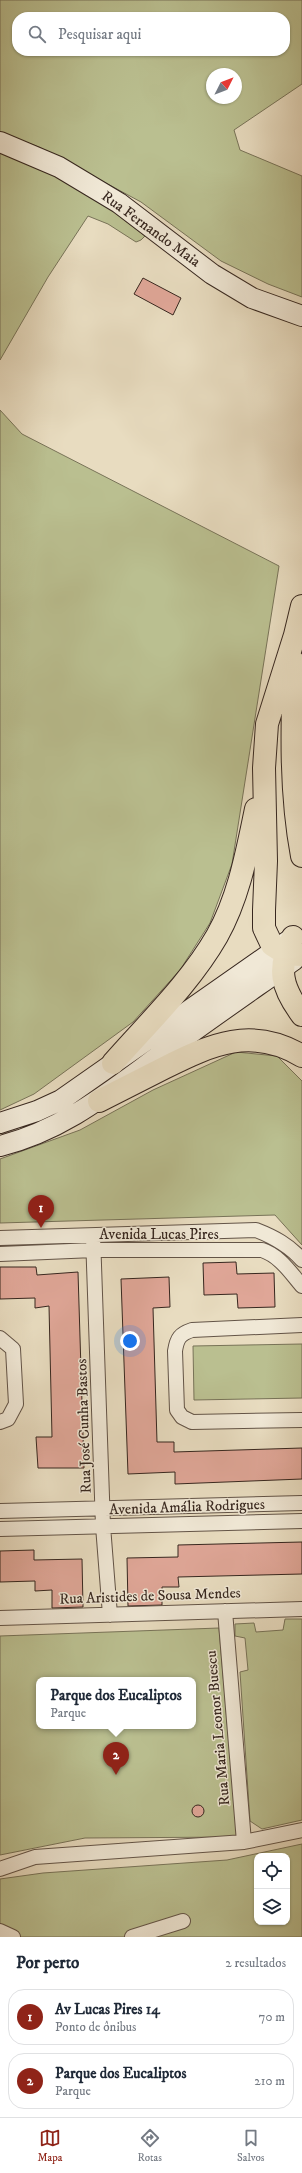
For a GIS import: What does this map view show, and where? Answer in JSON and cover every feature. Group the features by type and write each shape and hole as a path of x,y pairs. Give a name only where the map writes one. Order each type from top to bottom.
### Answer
{"highway":[{"path":"302,606 295,635 267,724 264,768 266,860 264,928 268,940 292,950 283,981 286,991 302,1015"},
{"path":"295,635 291,744 296,822 302,856"},
{"path":"113,1063 194,971 217,935 234,896 246,858 264,768"},
{"path":"99,1101 198,1051 221,1043 260,1040 275,1043 302,1056"}],"main road":[{"name":"Rua Fernando Maia","path":"0,142 59,167 119,203 212,274 252,298 302,316"},
{"path":"0,1123 38,1111 61,1100 113,1063 292,950"},
{"path":"0,1146 65,1122 99,1101 169,1048 292,950"}],"street":[{"name":"Avenida Lucas Pires","path":"0,1238 256,1230 273,1237 291,1248 302,1260"},
{"name":"Rua José Cunha Bastos","path":"93,1236 104,1508 103,1526 110,1615"},
{"name":"Avenida Lucas Pires","path":"0,1254 94,1250 262,1250 272,1253 281,1260 302,1286"},
{"path":"302,1325 192,1330 181,1334 176,1341 175,1351 177,1410 182,1417 192,1422 302,1420"},
{"path":"0,1338 13,1349 16,1404 8,1419 0,1422"},
{"name":"Avenida Amália Rodrigues","path":"0,1511 302,1503"},
{"name":"Avenida Amália Rodrigues","path":"0,1529 302,1521"},
{"name":"Rua Aristides de Sousa Mendes","path":"0,1618 302,1609"},
{"name":"Rua Maria Leonor Buescu","path":"225,1611 244,1842"},
{"path":"0,1869 35,1857 244,1842 302,1830"},
{"path":"132,1937 183,1921"},
{"path":"0,1931 13,1937"}],"green space":[{"path":"0,0 302,0 302,84 234,130 240,150 302,176 302,297 268,284 221,261 141,202 39,147 0,133"},
{"path":"0,151 45,169 97,199 145,236 136,242 108,224 88,216 48,277 0,360"},
{"path":"0,410 22,434 279,566 232,864 210,923 180,970 133,1022 34,1094 0,1110"},
{"path":"236,1052 277,1056 302,1081 302,1245 275,1215 0,1223 0,1159 80,1130 153,1090"},
{"path":"302,1344 302,1398 194,1400 193,1346"},
{"path":"285,1619 302,1619 302,1820 262,1829 250,1821 240,1672 248,1670 245,1638 235,1636 235,1624 254,1623 256,1632 283,1630"},
{"path":"219,1628 237,1837 85,1838 0,1855 0,1636"},
{"path":"302,1844 302,1937 0,1937 0,1879 43,1873 227,1860 254,1854 254,1925 290,1925 290,1853 260,1853"}],"building":[{"path":"143,278 181,298 173,315 134,294"},
{"path":"236,1262 237,1274 274,1273 275,1307 238,1308 237,1294 204,1295 203,1263"},
{"path":"0,1267 36,1267 37,1275 78,1272 84,1468 38,1468 36,1437 52,1437 49,1306 35,1308 35,1298 0,1299"},
{"path":"169,1277 170,1307 153,1308 157,1442 174,1442 174,1452 302,1448 302,1479 175,1484 175,1472 128,1474 121,1279"},
{"path":"302,1542 302,1574 178,1577 179,1587 162,1587 162,1605 128,1606 127,1558 178,1557 178,1545"},
{"path":"34,1550 34,1560 82,1559 83,1607 52,1608 52,1590 35,1591 35,1581 0,1582 0,1551"},
{"path":"196,1805 200,1805 204,1811 200,1817 196,1817 192,1813 192,1809"}],"place":[{"name":"Av Lucas Pires 14","path":"41,1228"},
{"name":"Parque dos Eucaliptos","path":"116,1775"}]}
